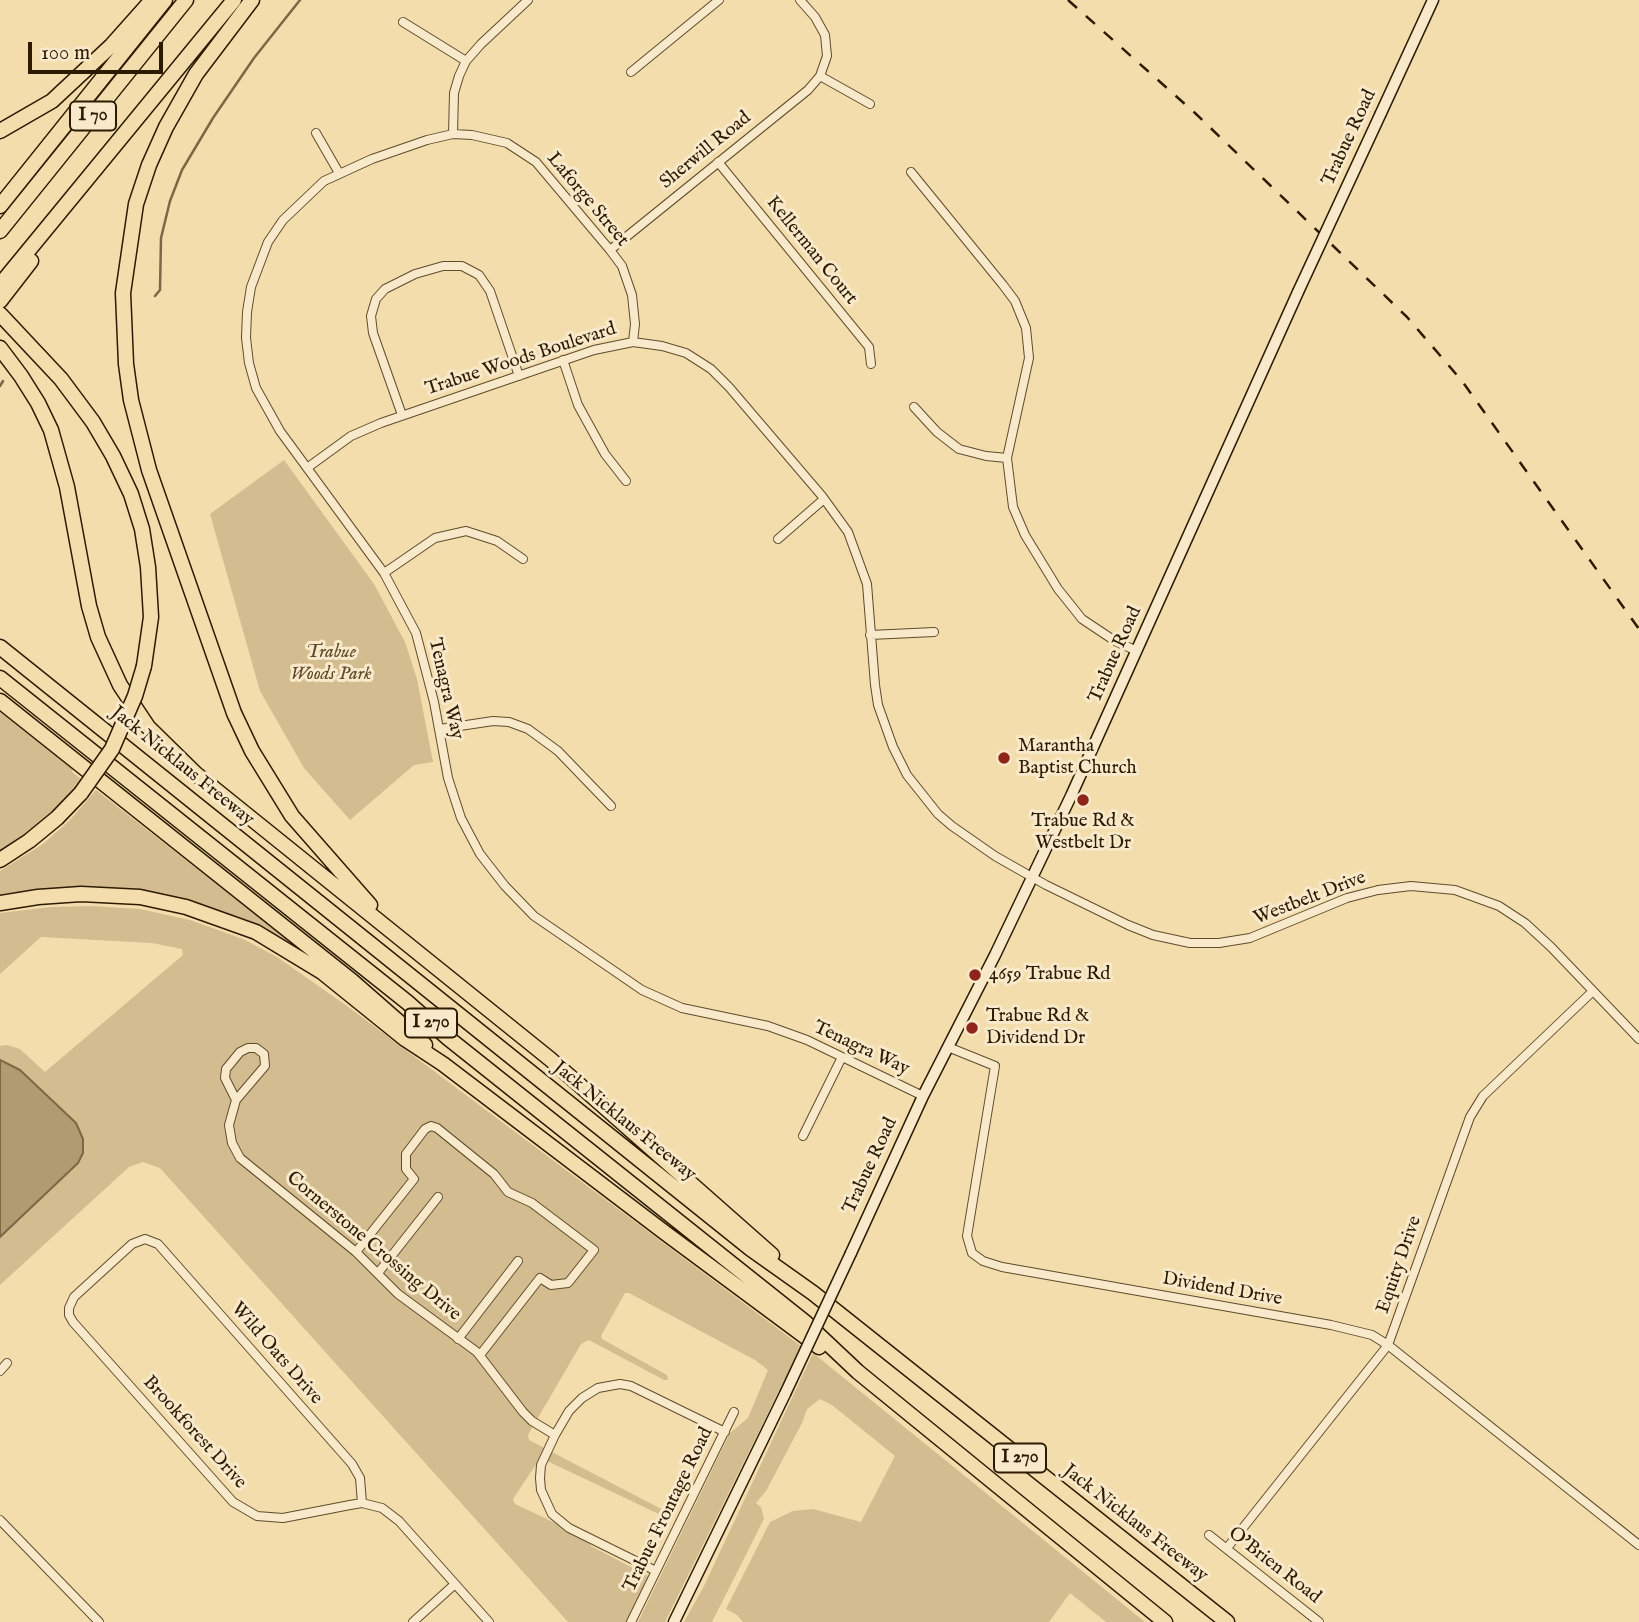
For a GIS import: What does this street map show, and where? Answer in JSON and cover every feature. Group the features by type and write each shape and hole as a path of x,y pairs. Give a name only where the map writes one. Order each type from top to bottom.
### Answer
{"highway":[{"path":"0,131 52,101 81,76 152,0"},
{"path":"0,206 165,0"},
{"name":"I 70","path":"0,231 186,0"},
{"name":"I 70","path":"8,280 234,0"},
{"path":"252,0 196,74 149,164 136,204 123,293 123,329 131,400 149,470 234,713 252,751 292,816 396,935"},
{"path":"0,302 8,280"},
{"path":"0,314 61,379 93,422 113,456 131,494 142,529 151,617 144,666 135,696 112,749 81,793 38,834 0,860"},
{"path":"0,348 27,385 51,430 67,487 86,593 98,637 114,673 135,709 170,750 196,774 551,1059 813,1293"},
{"name":"Jack Nicklaus Freeway","path":"0,647 751,1249 813,1293 1227,1622"},
{"name":"I 270","path":"0,678 806,1323 858,1372 1165,1622"},
{"path":"0,701 352,981 411,1031 443,1064"},
{"path":"0,903 81,894 140,897 186,907 256,933 311,965 405,1039 443,1064 798,1333 858,1372"}],"main road":[{"name":"Trabue Road","path":"674,1622 785,1394 923,1096 1034,877 1433,0"}],"street":[{"path":"453,134 454,93 466,61 528,0"},
{"path":"631,72 719,0"},
{"path":"800,0 815,17 825,36 827,56 820,76 870,104"},
{"path":"403,22 466,61"},
{"name":"Sherwill Road","path":"610,250 808,90 820,76"},
{"path":"316,132 339,173"},
{"name":"Tenagra Way","path":"453,134 427,139 324,181 284,220 268,242 251,287 247,312 248,351 256,388 280,431 384,573 416,633 440,729 448,778 461,818 480,854 505,886 534,916 642,990 682,1008 768,1026 842,1057 923,1096"},
{"name":"Laforge Street","path":"453,134 492,138 522,151 551,178 622,266 632,295 635,324 633,342"},
{"name":"Kellerman Court","path":"718,162 869,348 871,364"},
{"path":"911,172 1015,301 1026,328 1029,358 1007,458 1013,507 1029,542 1058,589 1082,619 1137,652"},
{"path":"402,415 373,333 371,316 376,299 385,289 415,274 443,266 462,266 479,275 490,290 519,376"},
{"name":"Trabue Woods Boulevard","path":"307,468 351,436 402,415 594,350 633,342 686,353 710,369 729,387 824,499 848,532 867,584 878,705 893,747 908,775 951,826 995,856 1034,877"},
{"path":"563,360 578,405 605,454 626,481"},
{"path":"914,407 937,432 959,449 1007,458"},
{"path":"778,539 824,499"},
{"path":"384,573 435,538 467,531 497,541 523,559"},
{"path":"870,635 933,632"},
{"path":"440,729 493,721 509,722 528,729 558,751 611,806"},
{"name":"Westbelt Drive","path":"1034,877 1140,930 1180,942 1199,944 1231,942 1262,935 1347,898 1378,890 1411,886 1455,890 1499,906 1518,918 1551,947 1639,1039"},
{"name":"Equity Drive","path":"1227,1548 1388,1345 1470,1117 1483,1096 1593,991"},
{"name":"Dividend Drive","path":"948,1047 995,1066 967,1236 972,1253 983,1261 1012,1269 1331,1325 1372,1335 1639,1545"},
{"name":"Cornerstone Crossing Drive","path":"236,1100 225,1078 226,1069 240,1052 256,1048 264,1054 265,1066 236,1100 229,1125 232,1143 240,1158 356,1252 398,1294 480,1355 523,1412 555,1435"},
{"path":"803,1136 842,1057"},
{"path":"356,1252 414,1179 406,1169 406,1154 425,1129 431,1126 494,1174 508,1192 533,1203 594,1250 568,1283 551,1285 540,1278 480,1355"},
{"path":"377,1273 438,1197"},
{"name":"Wild Oats Drive","path":"69,1308 74,1297 132,1244 145,1239 158,1244 352,1464 360,1478 362,1503"},
{"path":"458,1339 518,1261"},
{"name":"Brookforest Drive","path":"69,1308 73,1322 233,1502 257,1516 283,1518 362,1503"},
{"path":"0,1371 7,1363"},
{"path":"656,1571 569,1528 552,1514 541,1490 540,1478 541,1465 555,1435 569,1411 582,1398 598,1388 620,1384 631,1386 725,1432"},
{"name":"Trabue Frontage Road","path":"631,1622 734,1412"},
{"path":"362,1503 382,1508 399,1521 489,1622"},
{"path":"0,1520 99,1622"},
{"name":"O'Brien Road","path":"1209,1535 1319,1622"},
{"path":"412,1622 455,1584"}],"green space":[{"name":"Trabue Woods Park","path":"284,460 374,584 405,642 417,679 433,762 414,765 350,820 304,768 260,691 210,514"},
{"path":"0,710 73,769 72,772 81,779 56,809 0,851"},
{"path":"96,790 291,942 288,946 183,902 0,897 0,871 43,844 69,821"},
{"path":"51,907 140,909 190,920 243,939 277,957 347,1006 801,1346 665,1622 638,1622 730,1433 748,1418 768,1370 755,1360 629,1293 625,1293 601,1336 602,1339 667,1375 668,1380 589,1340 581,1344 528,1435 529,1440 667,1512 668,1516 543,1459 539,1460 513,1499 515,1504 587,1538 591,1546 650,1577 628,1622 568,1622 160,1168 143,1162 129,1167 0,1285 0,1237 78,1163 83,1153 83,1139 0,1060 0,1046 20,1049 45,1072 183,955 182,949 152,943 41,937 0,974 0,913"},
{"path":"813,1353 1145,1622 1106,1622 1070,1593 1049,1622 743,1622 726,1609 770,1522 793,1511 813,1509 861,1522 895,1456 832,1405 820,1399 807,1409 766,1491 756,1503 761,1507 764,1519 712,1622 684,1622 704,1586"}],"shaded area":[{"path":"0,1060 20,1070 76,1123 83,1139 83,1153 78,1163 0,1237"}],"waterway":[{"path":"155,296 160,290 161,238 170,201 182,170 254,58 300,0"},
{"path":"0,386 3,381"}],"railway":[{"path":"1068,0 1195,113 1407,317 1462,381 1639,629"}],"place":[{"name":"Marantha Baptist Church","path":"1004,758"},
{"name":"Trabue Rd & Westbelt Dr","path":"1083,800"},
{"name":"4659 Trabue Rd","path":"975,975"},
{"name":"Trabue Rd & Dividend Dr","path":"972,1028"}]}
